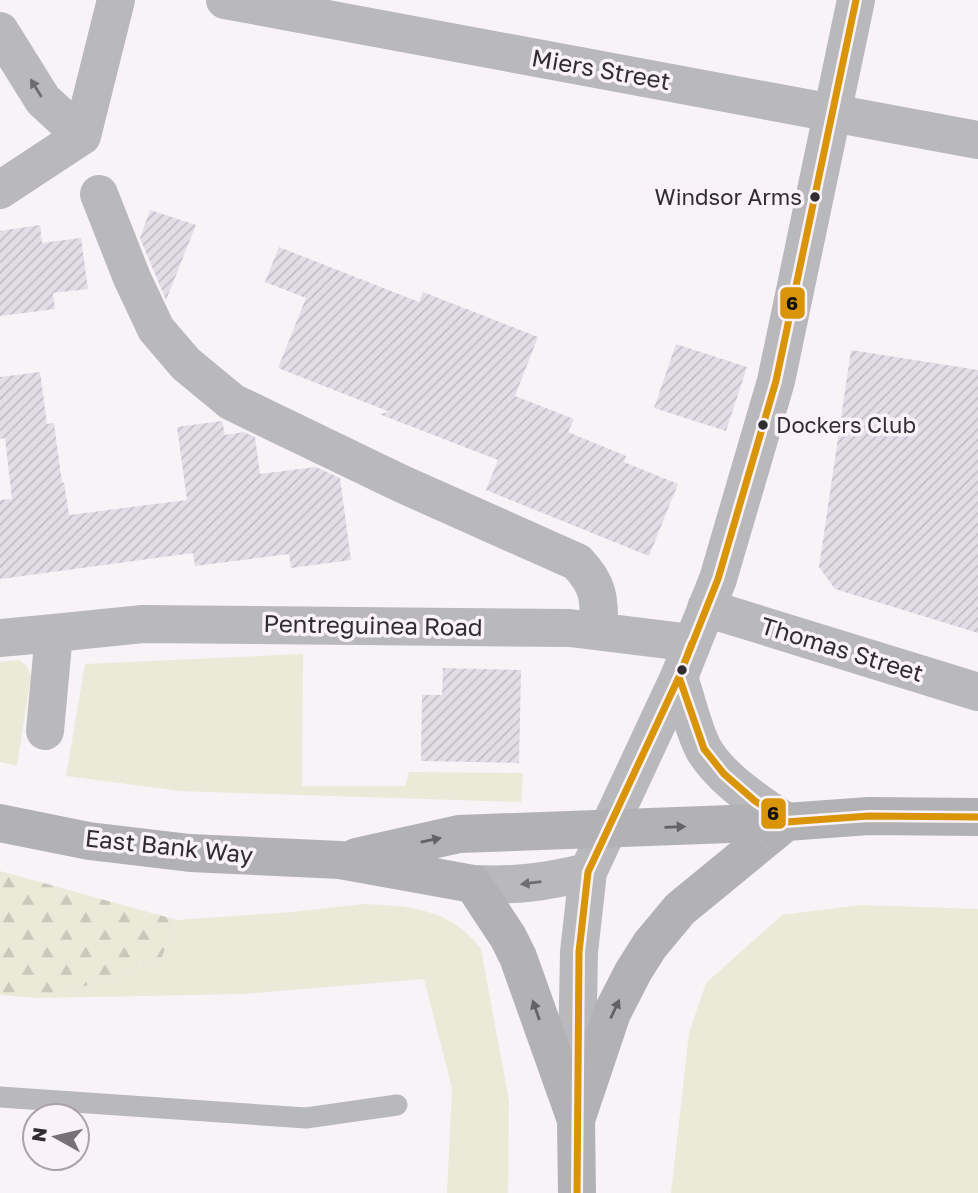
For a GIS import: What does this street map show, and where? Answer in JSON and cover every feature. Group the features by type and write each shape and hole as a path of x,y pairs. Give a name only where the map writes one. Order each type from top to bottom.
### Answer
{"main road":[{"name":"East Bank Way","path":"340,860 459,834 786,822 869,816 978,817"},
{"path":"576,1120 612,1013 650,945 680,909 786,822"},
{"name":"East Bank Way","path":"0,823 89,841 190,853 340,860 473,884"},
{"path":"473,884 518,957 576,1120 577,1193"}],"street":[{"path":"0,190 82,136 116,0"},
{"name":"Miers Street","path":"225,0 978,139"},
{"path":"576,1120 579,952 588,872 685,660 726,555 776,381 856,0"},
{"path":"0,30 43,100 82,136"},
{"path":"99,194 132,278 156,329 186,364 232,402 400,483 577,562 591,577 598,595 599,631"},
{"name":"Thomas Street","path":"706,608 978,692"},
{"name":"Pentreguinea Road","path":"0,638 143,624 570,628 599,631 685,660"},
{"path":"45,731 54,633"},
{"path":"685,660 704,749 724,774 755,801 786,822"},
{"path":"473,884 526,884 588,872"}],"lane":[{"path":"0,1097 306,1118 397,1105"}],"green space":[{"path":"303,654 302,786 405,786 409,772 523,773 521,802 180,791 66,776 85,664"},
{"path":"19,660 27,666 31,676 17,766 0,762 0,662"},
{"path":"0,871 177,920 162,957 115,978 40,998 0,995"},
{"path":"363,904 413,908 442,917 469,935 481,949 509,1101 508,1193 447,1193 452,1088 424,979 243,994 40,998 115,978 162,957 177,920"},
{"path":"860,905 978,909 978,1193 671,1193 689,1033 706,983 782,915"}],"building":[{"path":"150,210 196,225 166,300 140,238"},
{"path":"40,225 42,243 81,238 88,289 53,293 55,309 0,316 0,231"},
{"path":"279,247 419,302 423,292 538,337 515,396 574,419 568,432 626,456 624,462 678,484 649,556 486,490 498,460 379,414 390,412 278,368 306,298 265,282"},
{"path":"676,344 747,367 726,431 654,408"},
{"path":"851,350 978,370 978,633 835,589 819,567"},
{"path":"40,372 47,424 54,423 69,515 187,500 177,427 222,421 225,435 244,432 255,437 260,474 316,467 340,478 351,560 291,568 289,554 195,566 193,553 0,579 0,500 12,499 5,438 0,439 0,377"},
{"path":"443,668 521,670 519,763 421,761 422,695 442,695"}],"transit line":[{"name":"6","path":"577,1193 579,952 588,872 679,677 718,579 776,381 856,0"},
{"name":"6","path":"692,643 679,677 704,749 724,774 755,801 786,822 869,816 978,817"}],"place":[{"name":"Windsor Arms","path":"815,197"},
{"name":"Dockers Club","path":"763,425"}]}
